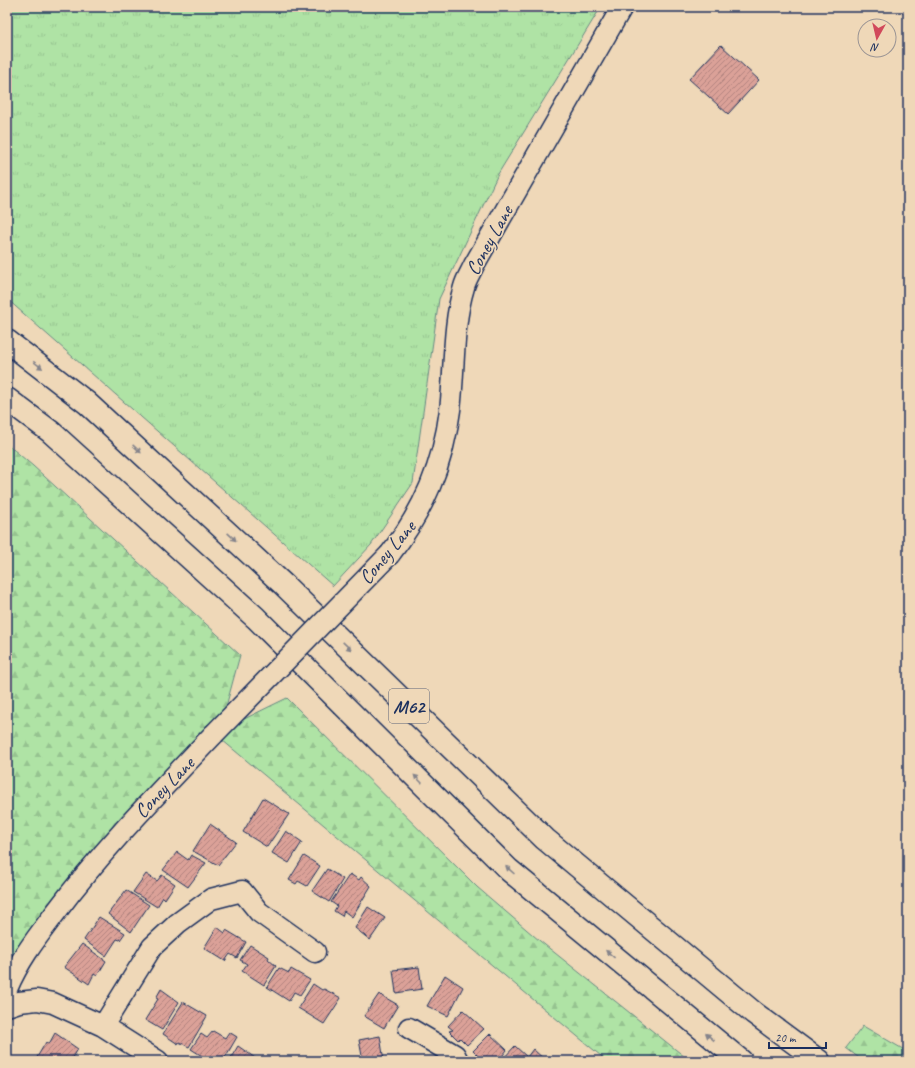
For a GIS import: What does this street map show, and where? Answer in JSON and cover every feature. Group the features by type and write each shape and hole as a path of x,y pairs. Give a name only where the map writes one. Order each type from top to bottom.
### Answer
{"highway":[{"name":"M62","path":"7,342 87,402 284,586 545,838 754,1013 819,1061"},
{"name":"M62","path":"7,399 51,432 256,618 509,870 741,1061"}],"street":[{"name":"Coney Lane","path":"7,989 14,971 33,943 88,870 133,819 214,734 390,554 418,514 438,468 444,448 450,410 456,332 464,286 474,265 622,7"},
{"path":"103,1026 152,946 178,923 211,899 242,891 259,912 316,952"},
{"path":"7,1006 18,1002 37,1000 53,1003 103,1026 158,1061"},
{"path":"409,1028 455,1055 458,1061"}],"green space":[{"path":"7,7 601,7 498,174 439,299 413,483 371,545 333,586 7,299"},
{"path":"7,444 240,655 224,714 84,863 7,966"},
{"path":"287,698 477,887 540,941 690,1061 607,1061 222,740 234,724"},
{"path":"863,1026 908,1052 908,1061 863,1061 846,1048"}],"building":[{"path":"721,45 759,80 728,114 689,79"},
{"path":"263,798 289,814 267,847 243,832"},
{"path":"210,824 236,842 218,865 193,851"},
{"path":"286,831 302,842 289,863 272,853"},
{"path":"177,852 188,860 191,855 206,863 188,887 163,870"},
{"path":"304,856 320,866 307,886 298,881 296,884 289,880"},
{"path":"327,869 343,879 329,902 312,891"},
{"path":"146,874 157,881 162,875 175,884 165,899 163,897 157,907 133,892"},
{"path":"350,874 359,880 361,877 371,886 352,917 344,911 342,916 334,911 337,906 331,902"},
{"path":"126,890 149,905 131,932 108,914"},
{"path":"368,907 385,918 370,940 355,928"},
{"path":"99,917 125,933 120,940 117,939 106,956 84,940"},
{"path":"217,927 225,933 226,930 246,942 237,958 230,954 225,961 204,948"},
{"path":"82,944 106,961 97,976 94,974 89,984 64,967"},
{"path":"250,945 269,957 268,959 276,966 264,985 242,971 247,964 240,960"},
{"path":"419,967 422,989 396,993 393,970"},
{"path":"279,968 289,973 291,969 310,980 300,995 294,992 289,1001 267,987"},
{"path":"445,975 463,987 448,1016 427,1006"},
{"path":"313,984 322,990 324,989 341,998 324,1024 298,1008"},
{"path":"161,989 179,1002 162,1030 145,1020 158,999 156,998"},
{"path":"379,994 398,1005 384,1028 364,1016"},
{"path":"183,1002 207,1016 189,1047 179,1042 178,1044 163,1034"},
{"path":"463,1010 484,1029 467,1045 460,1038 458,1040 449,1031 453,1030 448,1026"},
{"path":"213,1031 225,1038 229,1032 237,1037 223,1061 213,1059 210,1061 191,1049 201,1034 207,1038"},
{"path":"55,1033 78,1049 71,1061 40,1061 36,1059 46,1042 49,1044"},
{"path":"490,1034 507,1050 498,1061 483,1061 473,1051"},
{"path":"380,1036 384,1061 363,1061 359,1040"},
{"path":"238,1046 258,1060 258,1061 229,1061"},
{"path":"515,1046 527,1057 533,1049 546,1061 501,1061"}]}
